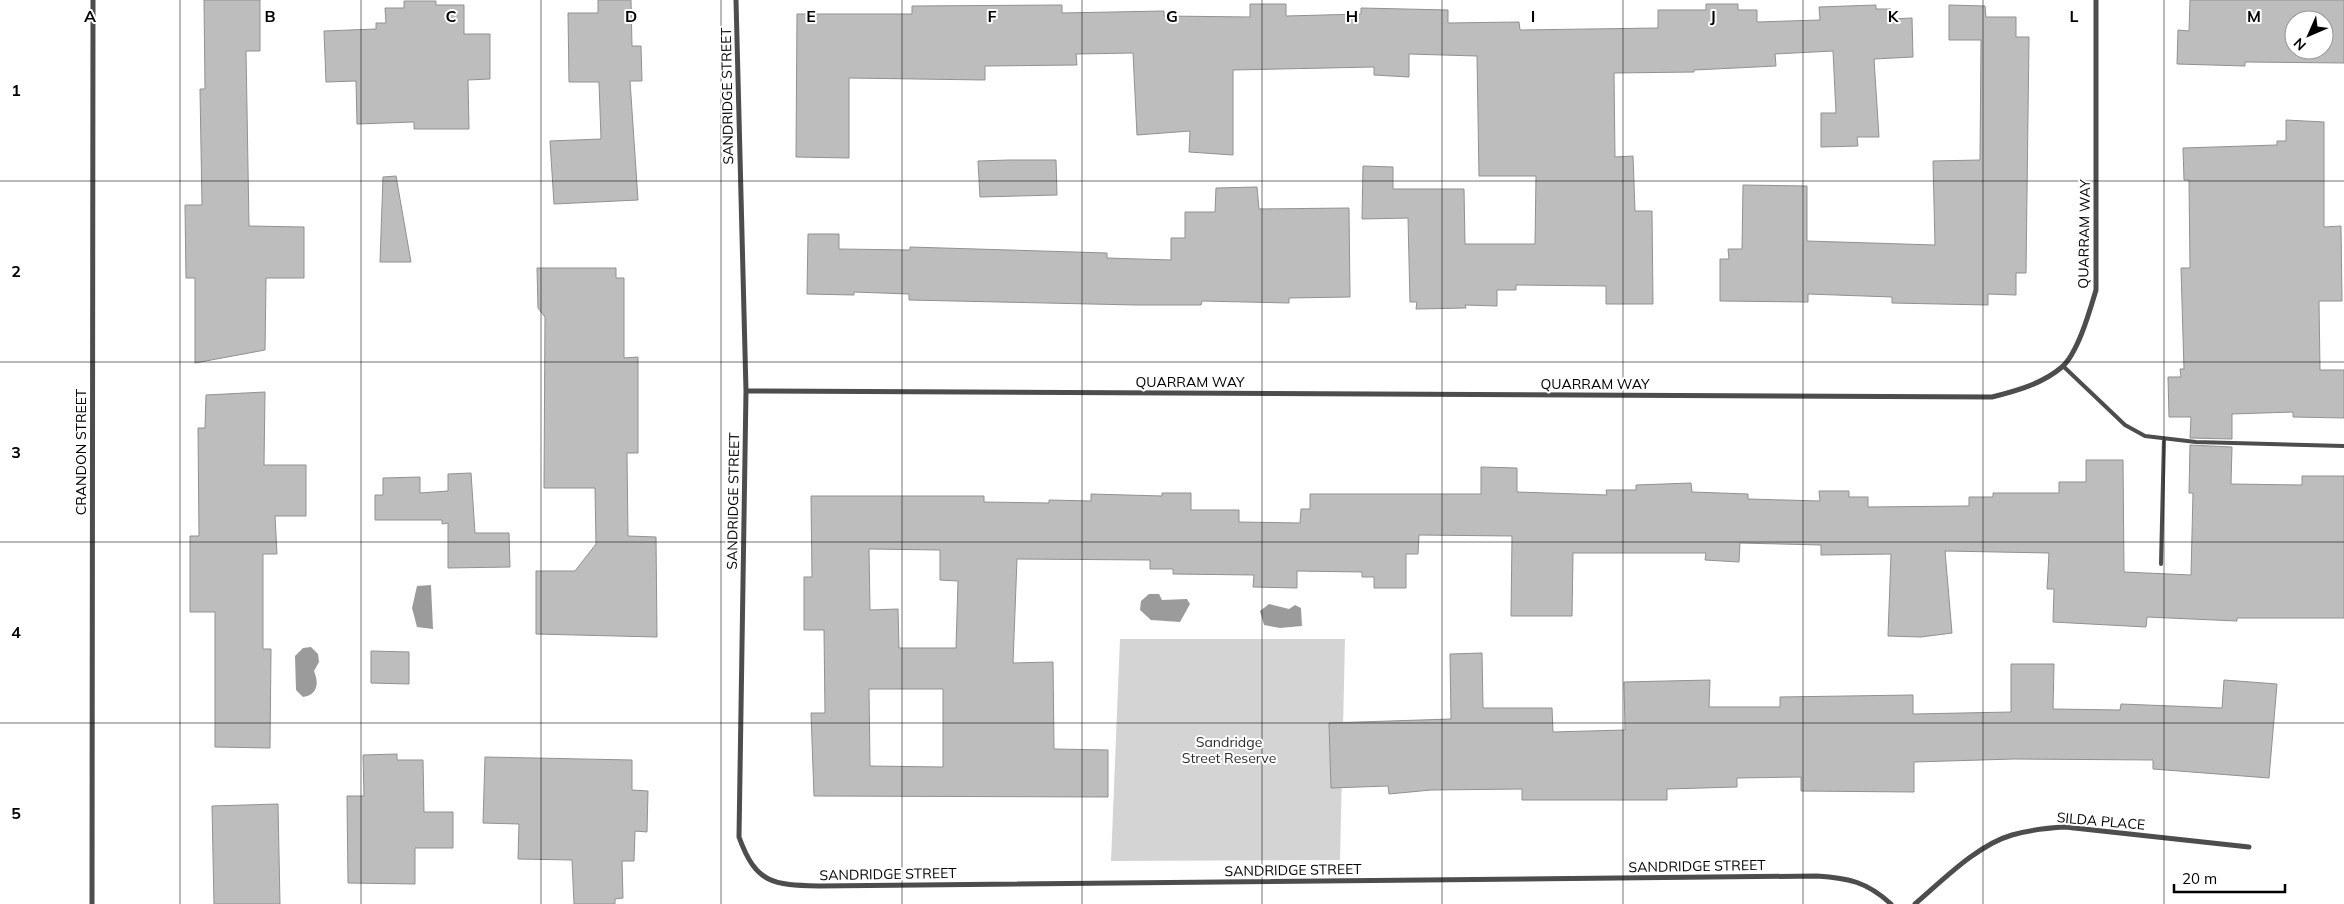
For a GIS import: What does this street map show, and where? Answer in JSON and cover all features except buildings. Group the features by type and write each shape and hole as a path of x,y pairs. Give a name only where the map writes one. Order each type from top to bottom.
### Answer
{"street":[{"name":"CRANDON STREET","path":"92,904 93,0"},
{"name":"SANDRIDGE STREET","path":"736,0 746,391 739,837 745,854 755,869 767,879 783,886 819,886 1818,876 1849,878 1877,891 1891,904"},
{"name":"QUARRAM WAY","path":"746,391 1992,398 2029,387 2063,366 2082,334 2096,290 2096,0"},
{"name":"SILDA PLACE","path":"1915,904 1968,858 2010,835 2039,829 2065,827 2249,847"}],"lane":[{"path":"2063,366 2124,425 2145,436 2196,442 2344,446"},
{"path":"2161,564 2164,438"}],"green space":[{"name":"Sandridge Street Reserve","path":"1120,639 1345,639 1340,860 1111,861"}],"shaded area":[{"path":"431,585 433,629 417,627 412,608 417,586"},
{"path":"1149,594 1159,594 1162,600 1187,599 1190,604 1180,622 1151,620 1140,610 1141,601"},
{"path":"1269,604 1289,609 1295,605 1301,608 1302,626 1280,628 1264,625 1260,611"},
{"path":"311,647 318,654 319,662 314,671 317,684 312,694 303,697 296,690 295,656 303,648"}]}
